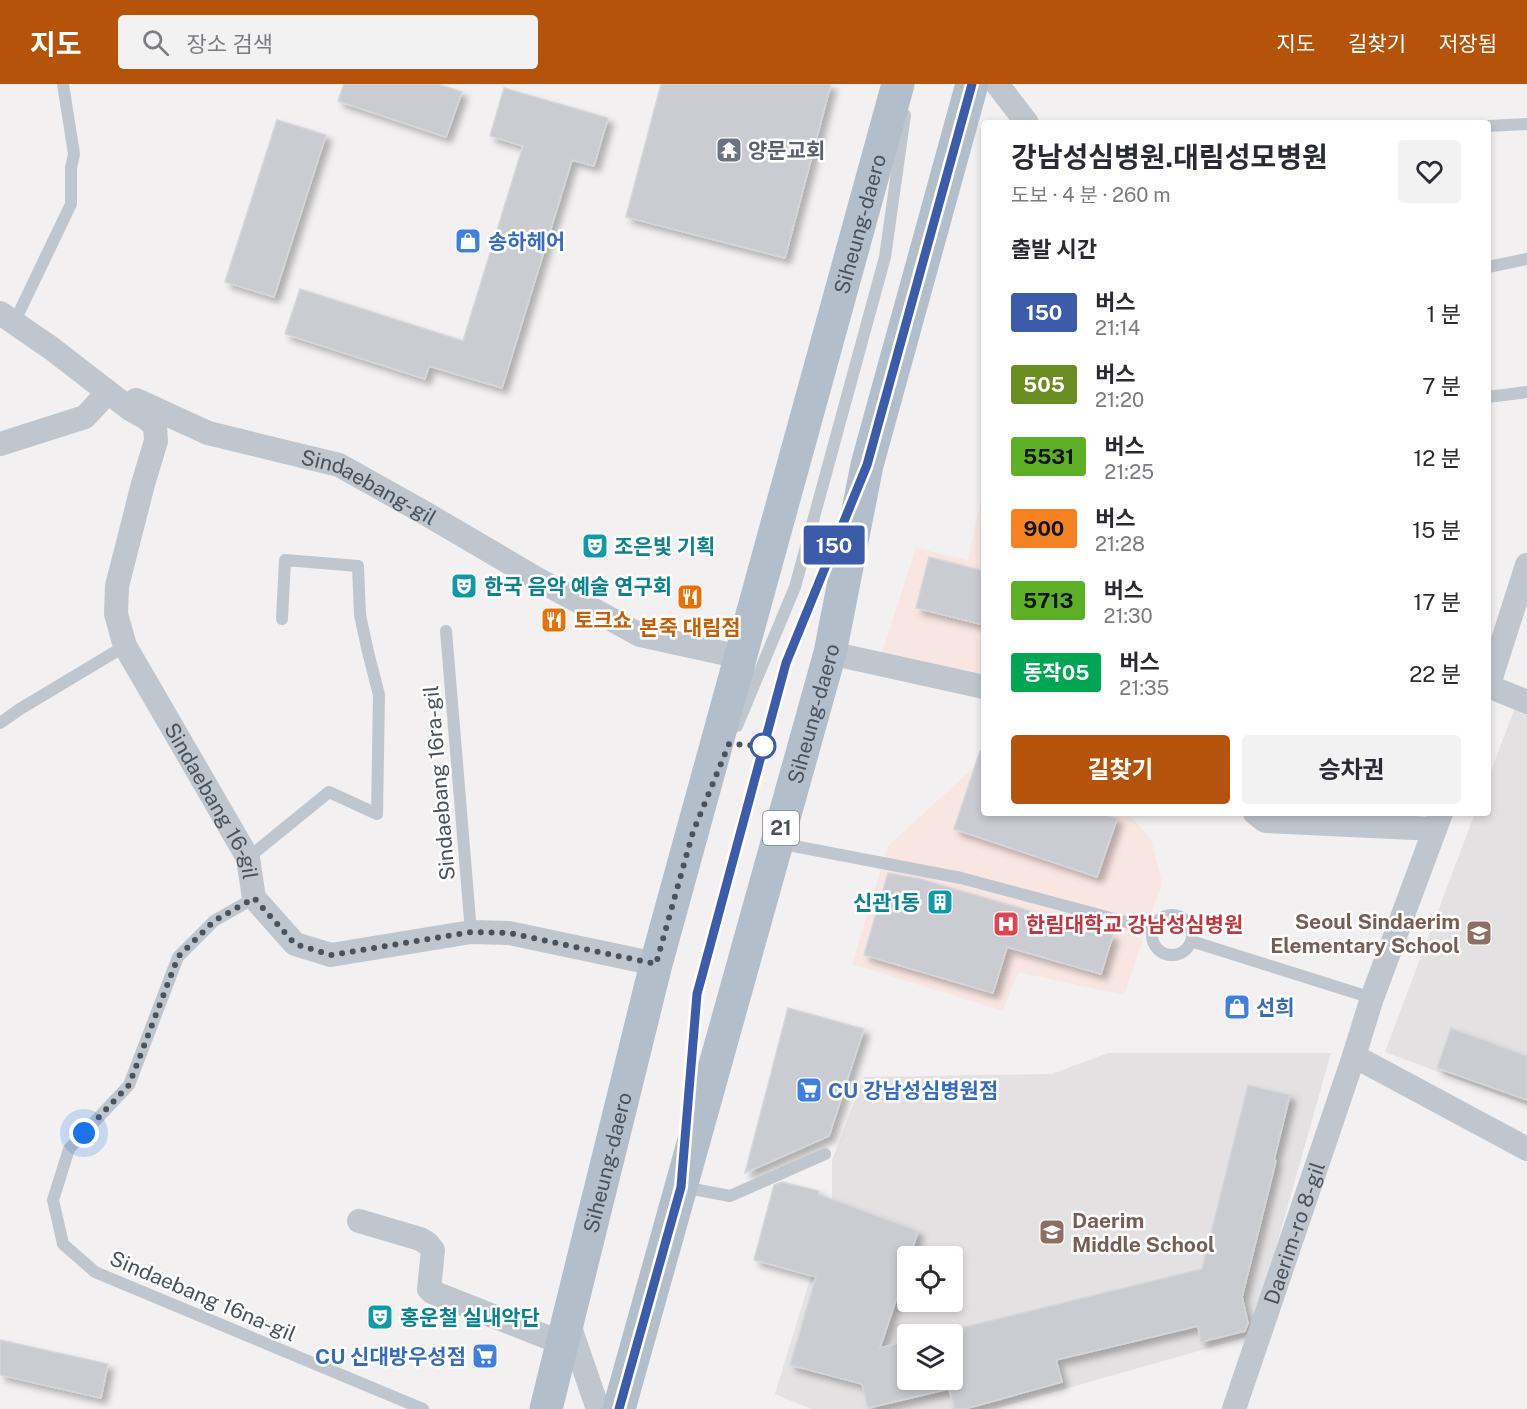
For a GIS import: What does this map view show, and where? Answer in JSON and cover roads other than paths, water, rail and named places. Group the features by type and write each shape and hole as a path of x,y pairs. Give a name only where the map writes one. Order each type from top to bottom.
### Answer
{"main road":[{"name":"Siheung-daero","path":"619,1409 830,653 867,465 972,84"},
{"name":"Siheung-daero","path":"546,1409 656,964 741,657 905,92"}],"street":[{"path":"997,84 1025,120"},
{"name":"Sindaebang-gil","path":"7,318 108,392 140,401 208,433 339,465 640,635 741,657"},
{"path":"0,444 85,417 108,392"},
{"name":"Sindaebang 16-gil","path":"108,392 155,426 156,441 117,586 116,615 125,646 248,858 254,898 295,944 331,955 471,932 509,933 656,964"},
{"path":"1491,677 1527,565"},
{"path":"830,653 981,686"},
{"path":"1491,687 1527,702"},
{"path":"1261,816 1438,821"},
{"name":"Daerim-ro 8-gil","path":"1234,1409 1372,998 1438,821"},
{"path":"1354,1056 1527,1149"},
{"path":"359,1221 420,1239 431,1246 433,1250 429,1289 432,1292 565,1333 598,1409"}],"lane":[{"path":"7,318 71,204 71,168 74,154 63,84"},
{"path":"693,832 795,587 885,258 905,92"},
{"path":"1491,126 1527,124"},
{"path":"1491,266 1527,259"},
{"path":"1491,397 1527,392"},
{"path":"825,1154 730,1196 681,1187 697,994 786,663 867,465"},
{"path":"248,858 330,792 376,814 379,695 360,615 358,566 285,560 282,619"},
{"name":"Sindaebang 16ra-gil","path":"446,631 471,932"},
{"path":"0,723 125,646"},
{"path":"777,842 961,878 1152,929"},
{"name":"Sindaebang 16na-gil","path":"254,898 214,921 178,957 129,1085 69,1149 52,1200 63,1244 95,1272 423,1409"},
{"path":"1173,914 1180,916 1190,925 1191,941 1187,950 1168,955 1157,949 1153,943 1152,929 1160,918 1173,914"},
{"path":"1191,941 1372,998"}],"place":[{"name":"양문교회","path":"729,150"},
{"name":"송하헤어","path":"468,241"},
{"name":"조은빛 기획","path":"595,546"},
{"name":"한국 음악 예술 연구회","path":"464,586"},
{"name":"본죽 대림점","path":"690,597"},
{"name":"토크쇼","path":"554,620"},
{"name":"신관1동","path":"940,902"},
{"name":"한림대학교 강남성심병원","path":"1006,924"},
{"name":"Seoul Sindaerim Elementary School","path":"1479,933"},
{"name":"선희","path":"1237,1007"},
{"name":"CU 강남성심병원점","path":"809,1090"},
{"name":"Daerim Middle School","path":"1052,1232"},
{"name":"홍운철 실내악단","path":"380,1317"},
{"name":"CU 신대방우성점","path":"485,1356"}]}
